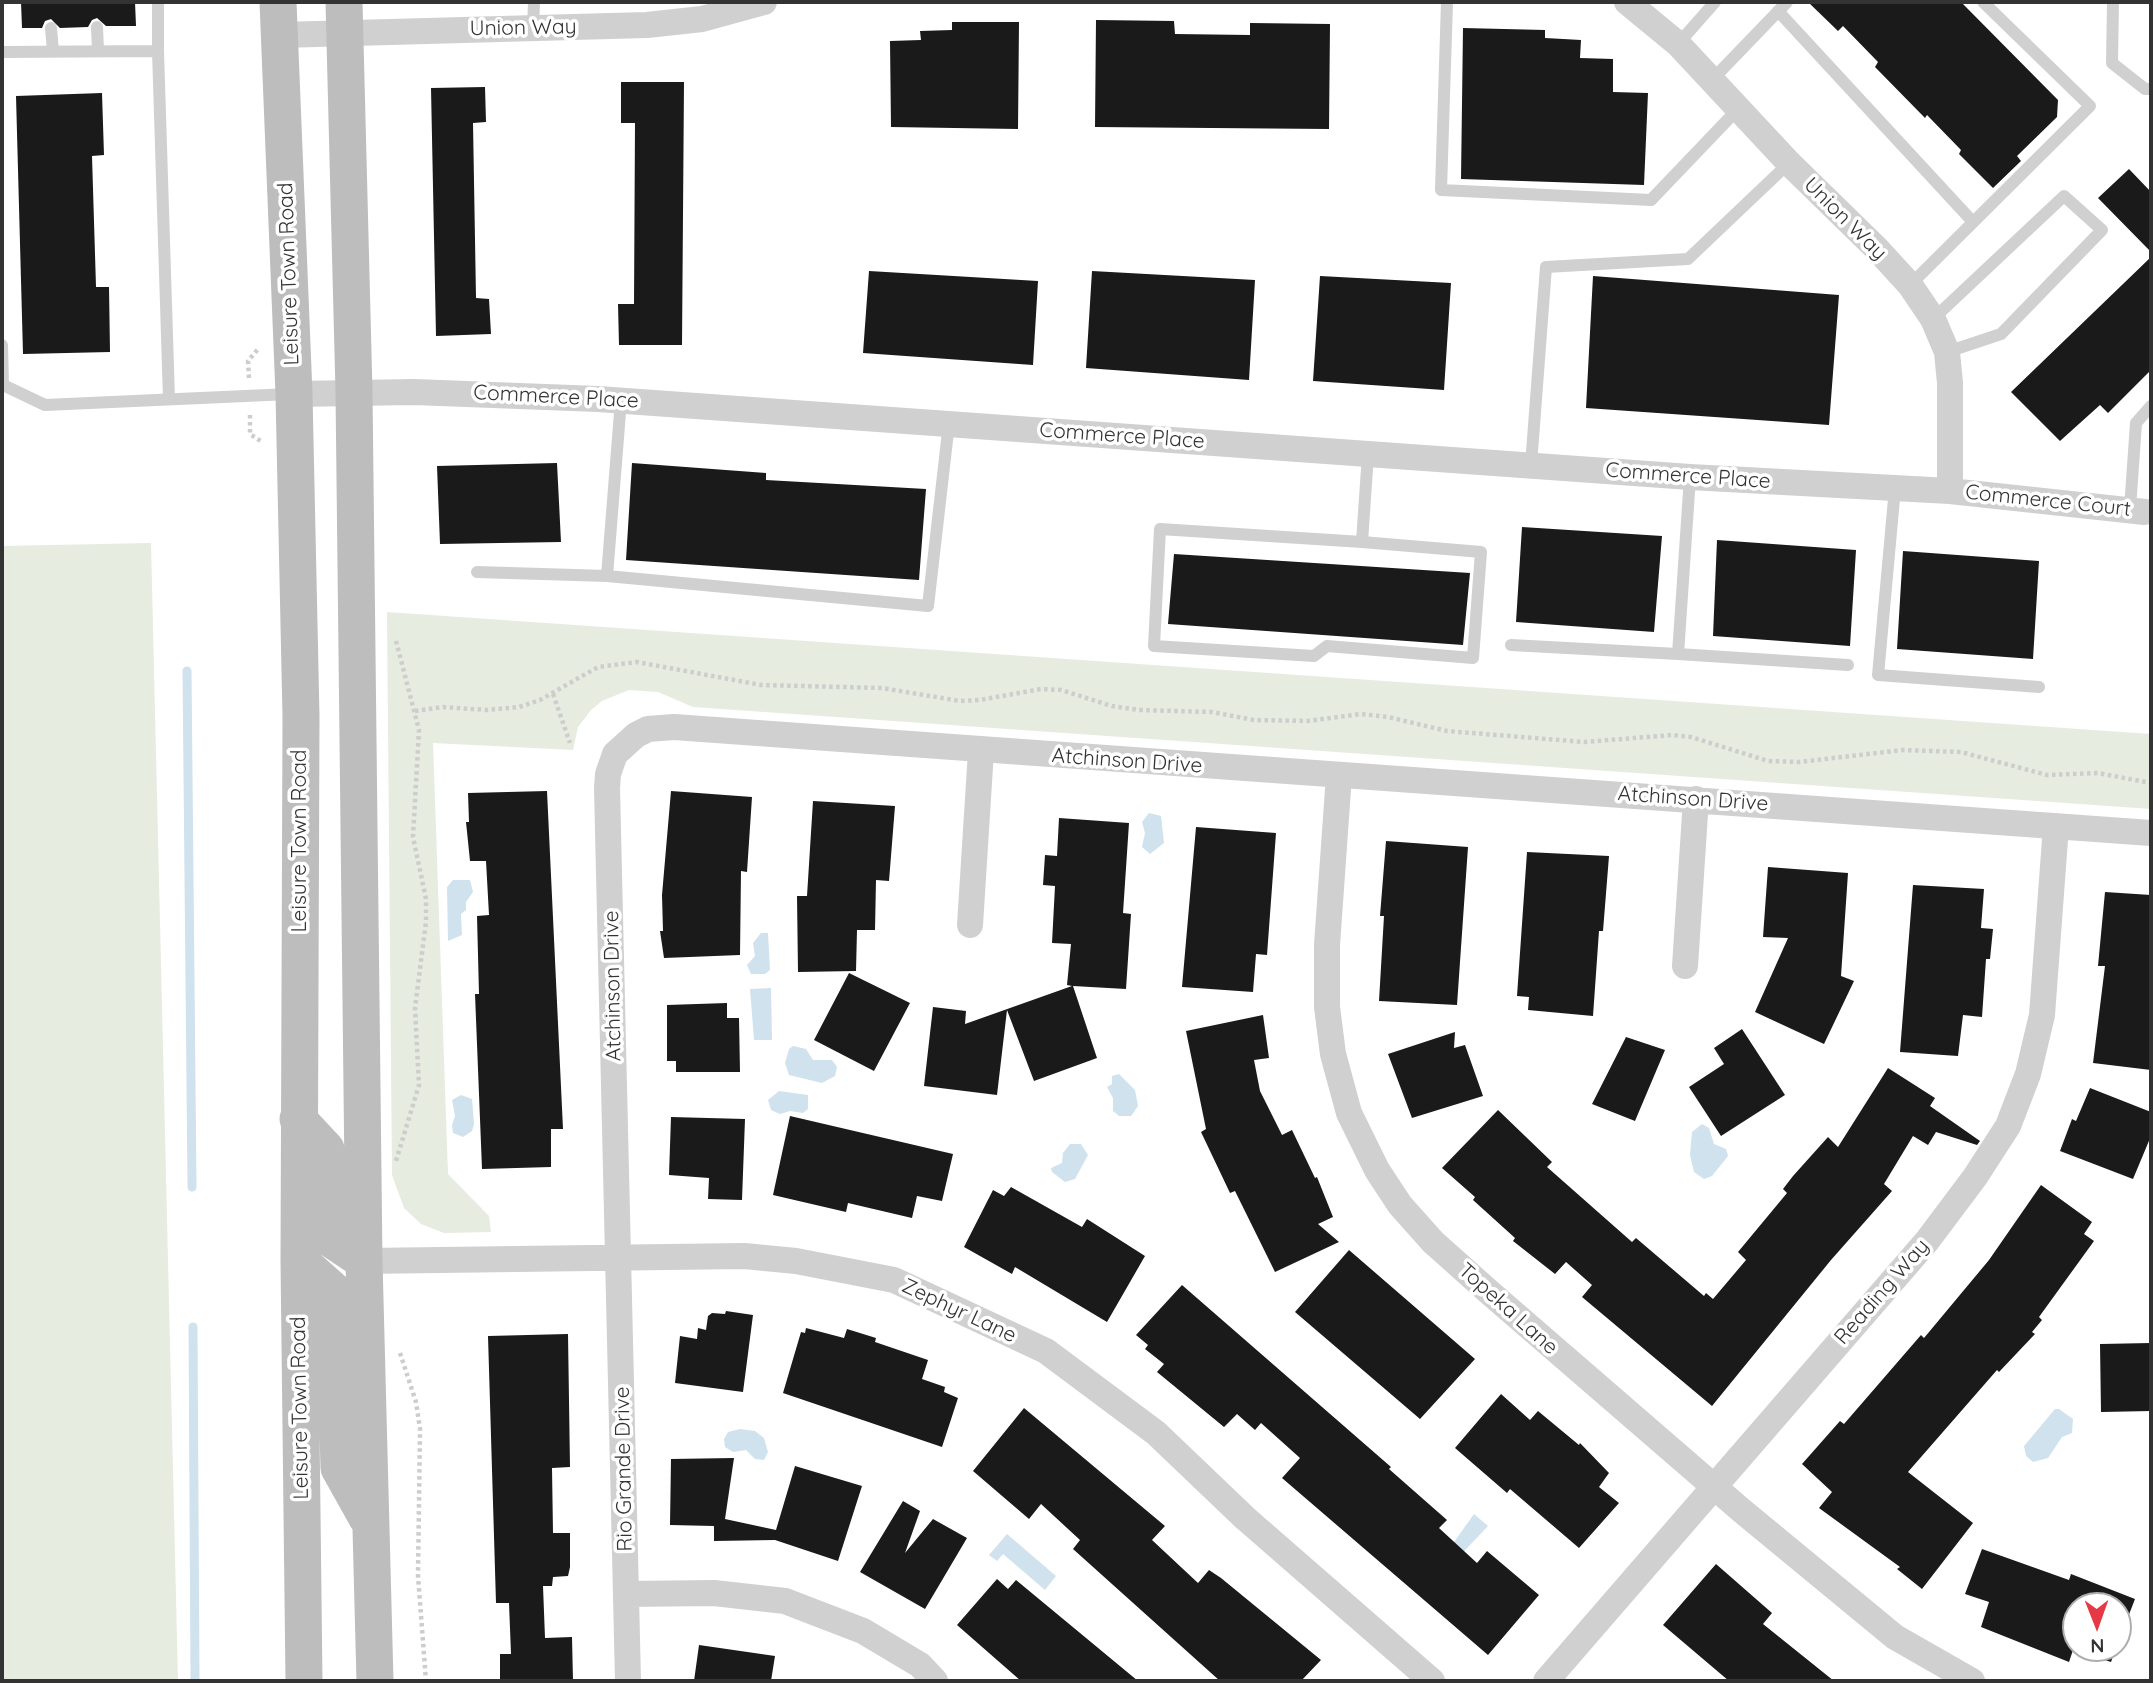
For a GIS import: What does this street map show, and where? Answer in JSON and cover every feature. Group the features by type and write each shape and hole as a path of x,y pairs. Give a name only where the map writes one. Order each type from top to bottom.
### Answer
{"main road":[{"path":"345,17 354,391 364,1261 375,1681"},
{"name":"Leisure Town Road","path":"279,18 294,394 301,716 298,1119 304,1681"},
{"path":"298,1119 326,1149 328,1237 364,1261"},
{"path":"299,1261 334,1291 340,1468 370,1525"}],"street":[{"name":"Union Way","path":"279,18 533,14 648,24 702,19 764,2"},
{"name":"Union Way","path":"1627,2 1678,44 1789,163 1910,285 1933,319 1947,352 1950,383 1950,491"},
{"name":"Commerce Place","path":"294,394 354,391 511,394 621,400 1690,477 1950,491"},
{"name":"Commerce Court","path":"1950,491 2138,510"},
{"name":"Atchinson Drive","path":"619,1256 608,774 615,754 636,735 661,726 2151,833"},
{"path":"970,925 981,751"},
{"name":"Topeka Lane","path":"1339,775 1327,945 1327,1007 1333,1054 1349,1113 1377,1170 1400,1205 1433,1242 1713,1487 1895,1637 1972,1681"},
{"path":"1685,966 1696,799"},
{"name":"Reading Way","path":"1546,1681 1927,1241 1975,1177 2008,1126 2028,1074 2042,1015 2056,826"},
{"name":"Zephyr Lane","path":"364,1261 744,1255 796,1261 894,1280 1046,1351 1156,1433 1245,1518 1432,1681"},
{"name":"Rio Grande Drive","path":"619,1256 628,1681"},
{"path":"626,1594 714,1593 785,1601 863,1631 920,1665 935,1681"}],"lane":[{"path":"158,2 169,399"},
{"path":"1447,2 1441,190 1651,200 1738,109"},
{"path":"1678,44 1716,2"},
{"path":"1910,285 2090,106 1983,2"},
{"path":"2113,2 2112,62 2145,89 2151,89"},
{"path":"1711,81 1782,6 1973,222"},
{"path":"97,27 98,51"},
{"path":"51,28 52,51"},
{"path":"2,52 158,51"},
{"path":"1531,465 1546,267 1688,259 1789,163"},
{"path":"1933,319 2064,196 2102,230 2001,334 1947,352"},
{"path":"2,345 3,385 45,405 294,394"},
{"path":"607,576 621,400"},
{"path":"2138,510 2136,423 2151,406"},
{"path":"477,572 607,576 928,606 949,422"},
{"path":"1362,542 1368,454"},
{"path":"1678,654 1690,477"},
{"path":"1895,488 1878,675 2039,687"},
{"path":"1160,529 1362,542 1481,552 1473,659 1327,646 1314,656 1154,646 1160,529"},
{"path":"1511,645 1849,665"}],"path":[{"path":"258,336 258,350 248,361 250,434 265,445"},
{"path":"396,641 415,711 419,748 413,837 426,899 426,922 415,1007 419,1085 396,1162"},
{"path":"415,711 443,707 512,708 529,705 598,667 637,662 761,685 882,688 960,701 1041,689 1061,690 1112,706 1139,710 1212,712 1273,721 1361,715 1388,717 1447,731 1572,741 1672,735 1691,737 1768,761 1799,762 1903,750 1961,752 2047,775 2098,773 2151,783"},
{"path":"553,694 570,743"},
{"path":"400,1352 410,1377 420,1429 418,1576 426,1681"}],"shaded area":[{"path":"151,543 178,1681 2,1681 2,546"},
{"path":"387,612 2151,734 2151,809 693,707 658,692 629,690 602,701 591,710 578,727 573,750 433,743 448,1174 489,1216 491,1232 444,1233 421,1224 404,1208 392,1175"}],"water":[{"path":"1149,813 1161,816 1164,843 1150,854 1142,847 1145,833 1142,822"},
{"path":"453,880 470,880 473,892 466,902 466,910 461,914 462,935 448,941 447,887"},
{"path":"761,933 768,933 770,970 765,974 751,974 747,965 755,956 753,943"},
{"path":"771,988 772,1040 754,1040 750,989"},
{"path":"793,1046 806,1049 813,1060 832,1060 837,1067 835,1076 822,1083 789,1075 785,1063 789,1049"},
{"path":"1119,1074 1135,1090 1138,1106 1131,1116 1119,1116 1113,1111 1113,1098 1107,1087 1112,1084 1112,1076"},
{"path":"779,1091 808,1095 808,1109 803,1113 790,1111 780,1114 771,1110 768,1100"},
{"path":"461,1095 472,1099 474,1124 472,1131 463,1137 453,1133 452,1125 455,1116 452,1100"},
{"path":"1702,1124 1709,1128 1714,1144 1726,1149 1728,1156 1712,1176 1704,1179 1694,1172 1690,1155 1692,1132"},
{"path":"1070,1144 1081,1144 1088,1155 1075,1179 1065,1182 1052,1172 1051,1168 1062,1163 1063,1153"},
{"path":"2055,1409 2073,1419 2072,1433 2062,1437 2048,1458 2033,1462 2026,1456 2024,1446"},
{"path":"740,1429 755,1431 764,1438 768,1452 764,1460 755,1459 746,1450 733,1452 725,1447 724,1439 728,1432"},
{"path":"1474,1514 1488,1526 1453,1563 1444,1556"},
{"path":"1007,1534 1056,1576 1045,1590 1003,1554 997,1561 989,1555"}],"building":[{"path":"21,2 135,2 136,26 106,26 97,18 92,20 88,27 60,28 51,19 45,21 42,28 22,28"},
{"path":"1808,2 1961,2 2058,100 2057,117 2017,156 2021,161 1993,188 1959,154 1961,150 1927,115 1925,118 1875,67 1878,62 1843,26 1838,31"},
{"path":"1096,20 1174,21 1175,34 1250,35 1250,23 1330,24 1329,129 1095,127"},
{"path":"952,22 1019,22 1018,129 891,127 890,41 921,40 920,31 952,30"},
{"path":"1463,28 1545,30 1545,38 1581,40 1580,58 1613,59 1613,92 1648,93 1644,185 1461,179"},
{"path":"621,82 684,82 682,345 619,345 618,304 634,304 635,123 621,123"},
{"path":"485,87 486,122 473,123 476,298 489,299 491,334 436,336 431,88"},
{"path":"102,93 104,155 92,156 96,287 109,287 110,352 23,354 16,96"},
{"path":"2129,169 2151,192 2151,252 2098,198"},
{"path":"2151,257 2151,370 2108,413 2100,405 2060,441 2011,392"},
{"path":"869,271 1038,281 1033,365 863,353"},
{"path":"1092,271 1255,280 1249,380 1086,368"},
{"path":"1320,276 1451,283 1444,390 1313,381"},
{"path":"1593,276 1839,295 1829,425 1586,408"},
{"path":"557,463 561,542 440,544 437,466"},
{"path":"632,463 766,473 766,480 926,489 919,580 626,560"},
{"path":"1522,527 1662,536 1654,632 1516,622"},
{"path":"1717,540 1856,550 1850,646 1713,636"},
{"path":"1903,551 2039,561 2033,659 1897,649"},
{"path":"1174,554 1470,573 1463,645 1168,624"},
{"path":"547,791 563,1129 551,1129 551,1167 482,1169 475,994 479,994 477,916 489,915 486,861 470,861 466,822 469,822 468,793"},
{"path":"671,791 752,797 747,872 741,871 740,955 664,958 660,931 663,931 662,895"},
{"path":"813,801 895,806 889,881 876,880 875,930 857,930 856,971 798,972 797,896 807,896"},
{"path":"1059,818 1129,823 1123,913 1131,914 1126,989 1073,986 1097,1058 1034,1081 1007,1010 997,1095 924,1086 933,1007 966,1011 965,1024 1072,986 1067,985 1071,944 1052,943 1055,886 1043,885 1045,855 1057,856"},
{"path":"1196,827 1276,833 1267,955 1256,954 1253,992 1182,987"},
{"path":"1386,841 1468,847 1457,1005 1379,1001 1384,916 1380,916"},
{"path":"1527,852 1609,856 1603,931 1599,931 1593,1016 1528,1010 1529,997 1517,996"},
{"path":"1768,867 1848,873 1841,976 1854,981 1824,1044 1755,1012 1788,938 1763,937"},
{"path":"1913,885 1984,889 1981,928 1993,929 1990,959 1986,959 1982,1017 1963,1015 1958,1056 1900,1052"},
{"path":"2105,892 2151,895 2151,1070 2093,1063 2105,966 2098,966"},
{"path":"849,973 910,1003 874,1071 814,1040"},
{"path":"727,1003 727,1018 739,1018 740,1072 676,1072 676,1061 667,1061 667,1005"},
{"path":"1263,1015 1269,1058 1254,1060 1260,1091 1282,1135 1292,1130 1315,1178 1317,1177 1333,1217 1318,1224 1339,1242 1275,1272 1235,1191 1230,1193 1201,1132 1206,1129 1186,1031"},
{"path":"1742,1029 1785,1095 1721,1136 1689,1087 1724,1064 1714,1048"},
{"path":"1455,1032 1454,1048 1465,1045 1483,1096 1412,1118 1388,1054"},
{"path":"1626,1037 1665,1050 1635,1121 1592,1104"},
{"path":"1888,1068 1935,1098 1930,1106 1980,1141 1977,1145 1936,1132 1928,1145 1913,1136 1884,1184 1892,1191 1831,1260 1712,1406 1582,1297 1592,1285 1566,1262 1555,1274 1513,1241 1515,1238 1442,1168 1498,1110 1552,1162 1547,1167 1632,1242 1636,1238 1704,1296 1706,1293 1713,1299 1746,1260 1738,1252 1787,1193 1783,1189 1828,1137 1838,1147"},
{"path":"2090,1088 2151,1112 2151,1136 2133,1179 2060,1151 2072,1119 2076,1121"},
{"path":"790,1116 953,1154 942,1201 917,1196 912,1218 848,1203 846,1212 773,1195"},
{"path":"671,1117 745,1119 742,1200 708,1199 709,1178 669,1175"},
{"path":"2041,1185 2092,1222 2084,1234 2094,1241 2039,1317 2042,1320 2032,1332 2035,1334 1999,1372 1997,1370 1908,1472 1973,1523 1922,1589 1897,1569 1900,1567 1819,1508 1832,1492 1802,1464 1840,1421 1844,1424 1921,1335 1924,1338 1989,1260"},
{"path":"1011,1187 1082,1227 1087,1219 1145,1256 1107,1322 1015,1267 1012,1274 964,1247 993,1190 1004,1196"},
{"path":"1349,1250 1475,1359 1420,1419 1295,1312"},
{"path":"1182,1285 1391,1467 1389,1469 1447,1520 1439,1528 1477,1563 1487,1551 1539,1595 1488,1655 1282,1478 1300,1458 1261,1423 1255,1430 1237,1414 1224,1427 1157,1372 1164,1364 1145,1349 1148,1345 1136,1335"},
{"path":"726,1311 753,1315 743,1392 675,1383 680,1336 697,1339 698,1328 706,1330 708,1316 712,1313 725,1314"},
{"path":"806,1328 844,1338 847,1329 876,1338 875,1342 928,1360 922,1379 945,1387 944,1392 958,1398 942,1447 783,1393 801,1332 805,1333"},
{"path":"568,1334 570,1467 552,1468 553,1533 570,1533 570,1567 568,1576 553,1577 552,1586 543,1586 545,1638 572,1637 573,1681 500,1681 500,1654 511,1654 509,1603 496,1603 488,1336"},
{"path":"2151,1343 2151,1411 2101,1412 2100,1344"},
{"path":"1501,1394 1530,1420 1538,1411 1579,1445 1580,1443 1609,1473 1599,1487 1619,1503 1579,1548 1510,1489 1507,1493 1455,1448"},
{"path":"1024,1408 1165,1526 1152,1540 1198,1583 1209,1570 1321,1660 1301,1681 1220,1681 1073,1549 1080,1540 1041,1504 1029,1519 973,1471"},
{"path":"734,1458 725,1519 776,1530 795,1466 862,1486 838,1561 775,1540 714,1541 714,1526 670,1525 671,1459"},
{"path":"903,1501 920,1511 905,1553 933,1519 967,1538 925,1609 860,1572"},
{"path":"1982,1549 2069,1580 2071,1574 2117,1592 2062,1592 2062,1659 1981,1627 1989,1602 1965,1594"},
{"path":"1716,1564 1772,1613 1763,1624 1834,1681 1729,1681 1663,1625"},
{"path":"997,1579 1008,1589 1016,1580 1138,1681 1021,1681 957,1625"},
{"path":"699,1645 775,1656 771,1681 694,1681"}],"waterway":[{"path":"187,671 192,1187"},
{"path":"193,1327 195,1681"}]}
